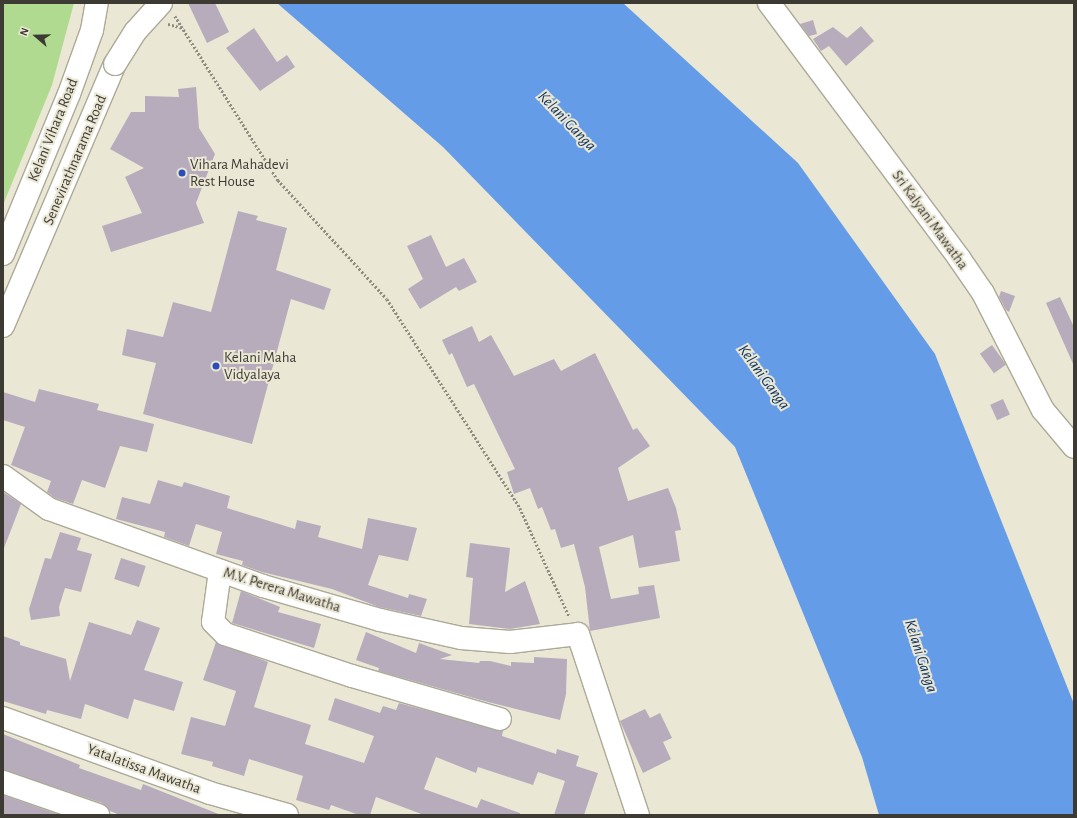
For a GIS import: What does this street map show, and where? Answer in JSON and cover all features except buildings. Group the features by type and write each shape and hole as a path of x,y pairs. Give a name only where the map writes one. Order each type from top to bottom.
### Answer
{"street":[{"name":"Kelani Vihara Road","path":"3,254 71,87 92,30 97,3"},
{"name":"Sri Kalyani Mawatha","path":"769,3 959,258 983,293 1043,410 1074,447"},
{"name":"Senevirathnarama Road","path":"3,326 115,64 135,32 167,8"},
{"name":"M.V. Perera Mawatha","path":"3,476 49,509 263,586 380,620 461,638 510,642 578,634"},
{"path":"220,571 213,622 225,634 352,676 500,719"},
{"path":"578,634 638,815"},
{"name":"Yatalatissa Mawatha","path":"3,718 210,793 287,815"},
{"path":"3,782 98,815"}],"path":[{"path":"167,8 278,180 388,299 520,508 578,634"}],"green space":[{"path":"3,3 74,3 52,85 3,205"}],"water":[{"name":"Kelani Ganga","path":"277,3 623,3 798,163 935,354 1074,704 1074,815 879,815 862,757 735,447 443,147"}],"place":[{"name":"Vihara Mahadevi Rest House","path":"182,173"},
{"name":"Kelani Maha Vidyalaya","path":"216,366"}]}
